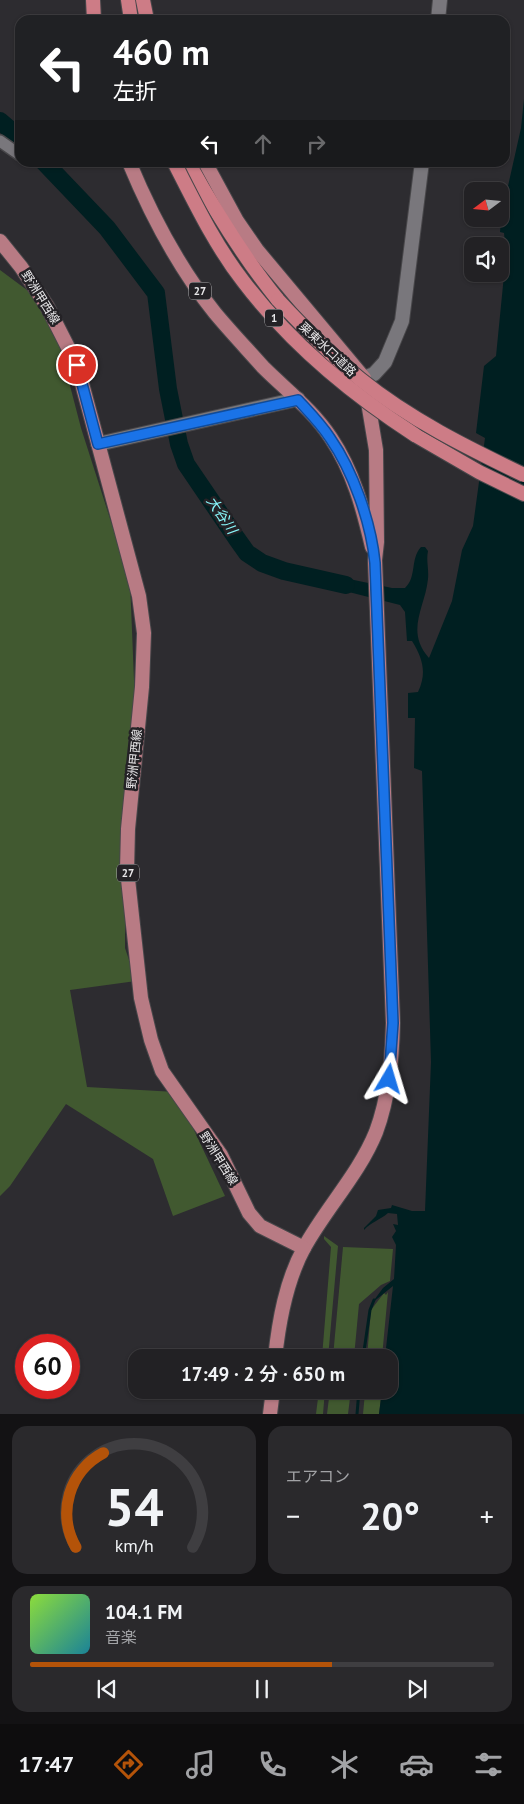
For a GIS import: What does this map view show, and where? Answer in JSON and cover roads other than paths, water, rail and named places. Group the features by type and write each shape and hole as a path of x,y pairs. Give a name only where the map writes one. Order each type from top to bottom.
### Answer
{"highway":[{"path":"93,0 94,15"},
{"path":"128,0 130,15"},
{"path":"143,0 146,15"},
{"name":"栗東水口道路","path":"177,167 213,236 242,280 304,350 349,389 390,419 479,472 524,494"},
{"name":"栗東水口道路","path":"191,167 222,224 254,271 278,300 340,361 384,397 431,426 524,475"}],"main road":[{"name":"27","path":"131,167 144,200 172,248 214,312 263,367 298,400 330,437 358,493 375,560"},
{"path":"208,167 237,220 258,250 364,378"},
{"name":"野洲甲西線","path":"0,241 22,267 60,328 77,365 139,596 144,633 142,687 128,829 127,870 141,998 151,1040 162,1071 220,1155 249,1213 260,1226 304,1248"},
{"name":"27","path":"276,1349 288,1286 304,1248 358,1168 376,1132 392,1065 393,1023 375,560 377,542 376,450 364,378"},
{"path":"270,1414 272,1399"}],"street":[{"path":"438,15 440,0"},
{"path":"0,141 15,152"},
{"path":"364,378 374,374 385,362 402,322 421,167"},
{"path":"98,444 298,400"}],"water":[{"path":"524,99 524,1414 379,1414 381,1399 398,1399 398,1349 386,1349 393,1286 372,1303 383,1288 394,1279 396,1245 392,1237 396,1231 393,1224 398,1225 397,1214 388,1213 364,1230 364,1228 376,1216 378,1210 391,1208 392,1205 412,1211 425,1211 431,1062 422,771 414,768 415,718 408,718 408,693 418,692 423,672 416,648 412,641 407,641 405,612 400,605 333,588 333,584 324,582 325,576 334,578 335,576 392,588 405,588 411,579 418,552 421,547 425,547 428,551 428,579 417,629 422,648 429,658 452,601 462,550 473,526 485,438 476,433 484,366 496,356 503,282 509,282 509,237 504,237 504,233 500,232 500,228 509,228 509,182 521,128"}],"waterway":[{"name":"大谷川","path":"0,121 15,134"},
{"name":"大谷川","path":"49,167 107,228 156,293 168,389 179,444 186,464 237,539 247,553 262,563 284,571 346,585"},
{"path":"364,1349 370,1310 374,1300"},
{"path":"357,1414 358,1399"}]}
